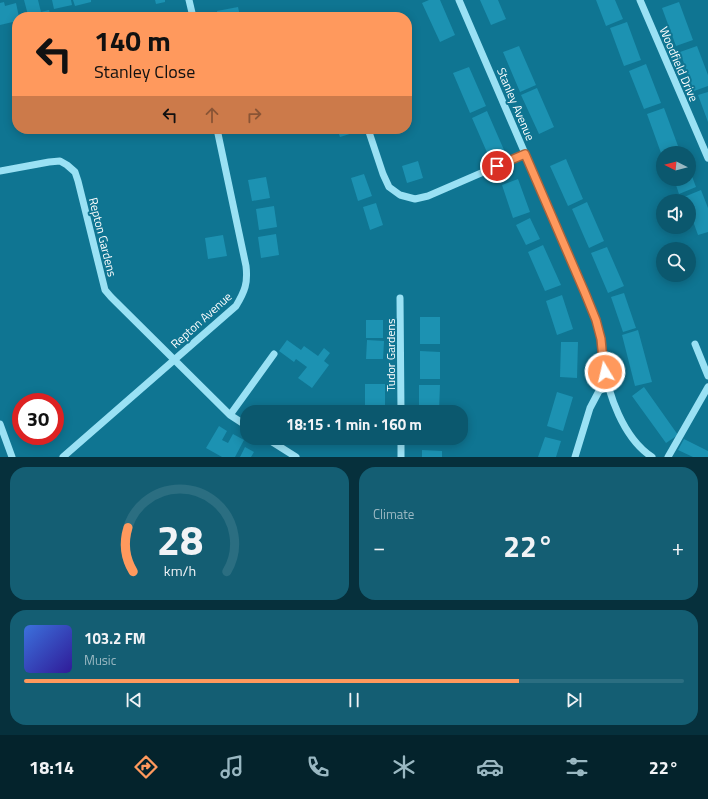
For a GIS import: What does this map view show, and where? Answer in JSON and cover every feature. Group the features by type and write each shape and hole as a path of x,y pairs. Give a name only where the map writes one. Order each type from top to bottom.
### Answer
{"street":[{"path":"189,0 191,12"},
{"name":"Stanley Avenue","path":"459,0 596,320 601,339 608,385 617,411 626,428 636,442 647,454 652,457"},
{"name":"Woodfield Drive","path":"640,0 708,158"},
{"name":"Repton Avenue","path":"63,457 236,306 243,296 247,285 246,266 218,134"},
{"path":"370,134 382,174 389,187 400,195 415,199 428,196 525,154"},
{"name":"Repton Gardens","path":"0,171 60,161 75,172 105,290 230,416 240,422"},
{"name":"Tudor Gardens","path":"400,298 401,405"},
{"path":"695,344 708,376"},
{"path":"230,416 274,354"},
{"path":"575,457 590,408 599,391 608,385"},
{"path":"668,457 708,387"},
{"path":"0,424 12,457"},
{"path":"277,445 296,457"},
{"path":"401,445 401,457"}],"building":[{"path":"24,0 38,0 41,12 27,12"},
{"path":"52,0 71,0 72,5 54,9"},
{"path":"73,0 91,0 91,2 75,6"},
{"path":"155,0 165,0 165,2 156,4"},
{"path":"429,0 440,0 455,35 440,42 422,3"},
{"path":"480,0 498,0 506,19 491,25"},
{"path":"596,0 615,0 623,19 606,26"},
{"path":"4,2 5,6 16,3 18,12 12,12 12,22 0,25 0,3"},
{"path":"679,2 693,40 676,46 662,8"},
{"path":"238,7 239,12 217,12"},
{"path":"627,22 641,60 624,66 610,28"},
{"path":"519,46 536,85 520,92 503,52"},
{"path":"697,46 708,75 708,86 694,91 680,52"},
{"path":"646,64 661,103 644,109 629,71"},
{"path":"469,67 486,106 470,113 453,73"},
{"path":"537,88 554,127 539,134 521,95"},
{"path":"708,92 708,122 698,95"},
{"path":"664,108 678,146 658,146 647,114"},
{"path":"487,111 504,150 489,157 472,118"},
{"path":"339,134 350,134 340,137"},
{"path":"566,159 583,199 568,206 550,166"},
{"path":"418,161 423,178 407,183 402,166"},
{"path":"364,174 372,196 358,201 351,178"},
{"path":"266,177 270,198 252,201 248,180"},
{"path":"518,179 530,212 513,218 502,185"},
{"path":"676,186 696,186 696,187 679,194"},
{"path":"701,190 708,208 708,232 698,235 696,229 696,194 691,194"},
{"path":"587,202 604,241 589,248 572,209"},
{"path":"376,203 383,225 370,230 363,207"},
{"path":"274,206 277,227 259,230 256,209"},
{"path":"530,218 540,239 526,245 516,225"},
{"path":"276,234 279,255 261,258 258,237"},
{"path":"223,235 227,256 208,259 205,238"},
{"path":"543,245 561,285 545,291 528,252"},
{"path":"607,247 624,286 608,293 591,253"},
{"path":"624,293 636,328 623,332 611,297"},
{"path":"562,295 573,329 557,335 546,301"},
{"path":"420,317 440,317 440,344 420,344"},
{"path":"366,320 383,320 383,338 366,338"},
{"path":"638,330 652,382 635,386 622,335"},
{"path":"287,340 301,350 304,346 318,356 324,348 330,353 324,361 329,365 312,388 298,378 307,367 296,359 294,362 279,351"},
{"path":"367,340 384,341 383,359 366,359"},
{"path":"561,342 578,342 577,378 560,377"},
{"path":"420,351 440,352 440,379 420,379"},
{"path":"365,384 385,384 385,405 365,405"},
{"path":"419,385 440,385 439,405 419,405"},
{"path":"644,387 678,435 666,443 632,396"},
{"path":"557,392 573,397 563,431 547,426"},
{"path":"219,426 227,431 222,440 228,443 233,434 240,438 240,445 241,445 235,457 222,457 206,448"},
{"path":"545,437 561,441 556,457 538,457"},
{"path":"684,439 708,451 708,457 693,457 678,450"},
{"path":"245,447 254,452 251,457 240,457"},
{"path":"422,450 442,451 442,457 422,457"}],"route":[{"path":"497,166 525,154 596,320 601,339 605,372"}]}
